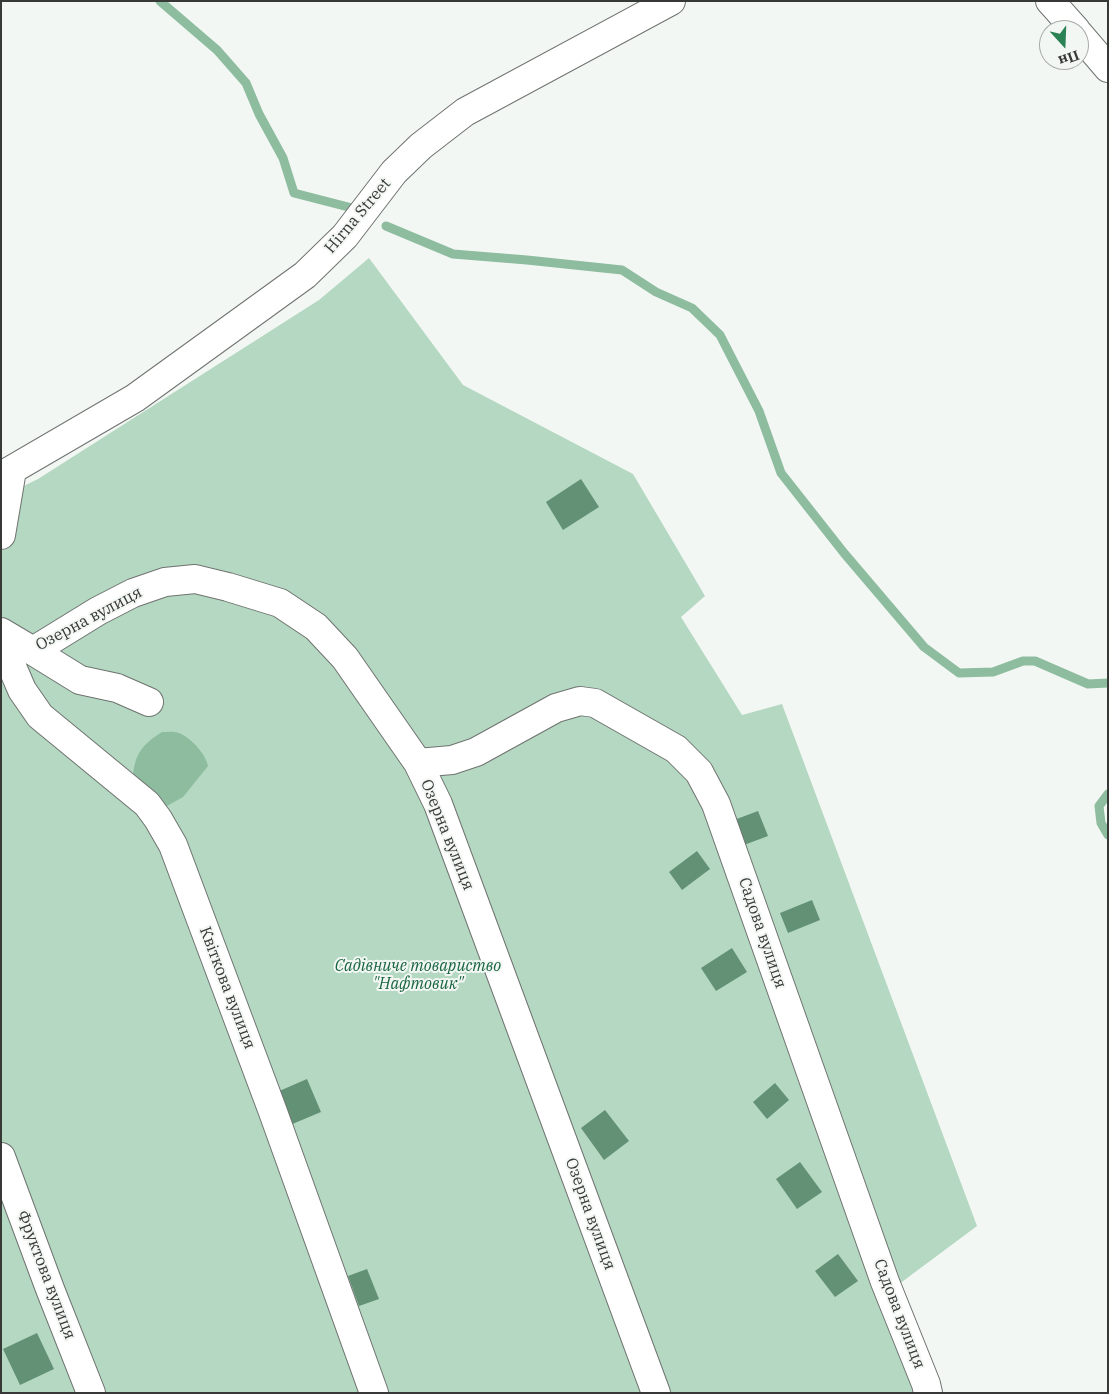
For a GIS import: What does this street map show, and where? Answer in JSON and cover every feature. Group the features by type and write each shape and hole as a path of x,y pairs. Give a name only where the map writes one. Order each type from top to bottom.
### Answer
{"street":[{"name":"Hirna Street","path":"7,473 135,398 305,274 346,236 394,172 421,146 465,112 671,1"},
{"path":"1050,1 1067,20"},
{"path":"1089,46 1108,68"},
{"path":"1,535 7,473"},
{"name":"Озерна вулиця","path":"1,633 33,651 98,611 133,593 166,582 195,579 280,603 316,627 345,658 418,763 444,822 656,1393"},
{"name":"Квіткова вулиця","path":"1,633 10,662 22,690 40,716 147,804 173,845 270,1103 374,1393"},
{"path":"33,651 80,680 117,688 149,702"},
{"name":"Садова вулиця","path":"418,763 452,760 476,752 556,708 580,701 595,702 621,716 676,749 700,772 716,804 885,1282 928,1393"},
{"name":"Фруктова вулиця","path":"1,1157 91,1393"}],"green space":[{"name":"Садівниче товариство \"Нафтовик\"","path":"369,258 463,385 633,474 705,596 681,617 742,715 782,704 977,1226 883,1296 917,1393 1,1393 1,497 38,479 319,300"}],"shaded area":[{"path":"162,732 177,732 184,735 201,751 208,766 183,797 167,806 157,803 133,776 136,761 141,750"}],"building":[{"path":"581,479 599,507 563,530 546,502"},
{"path":"758,811 768,836 744,845 734,820"},
{"path":"697,851 710,869 682,890 669,872"},
{"path":"812,900 820,920 788,933 780,913"},
{"path":"732,948 747,972 716,991 701,968"},
{"path":"307,1079 321,1112 290,1125 277,1092"},
{"path":"775,1083 789,1100 767,1119 753,1102"},
{"path":"605,1110 629,1141 604,1160 581,1128"},
{"path":"800,1162 822,1192 797,1209 776,1179"},
{"path":"838,1254 858,1281 835,1297 815,1271"},
{"path":"367,1269 379,1299 359,1306 348,1276"},
{"path":"37,1333 54,1369 20,1385 3,1349"}],"waterway":[{"path":"160,1 217,50 246,83 259,114 283,158 294,193 356,209"},
{"path":"386,226 453,254 622,270 656,292 692,308 720,335 759,411 781,473 844,553 924,647 959,673 993,672 1023,661 1035,661 1088,684 1108,683"},
{"path":"1108,794 1099,806 1101,823 1108,835"}]}
